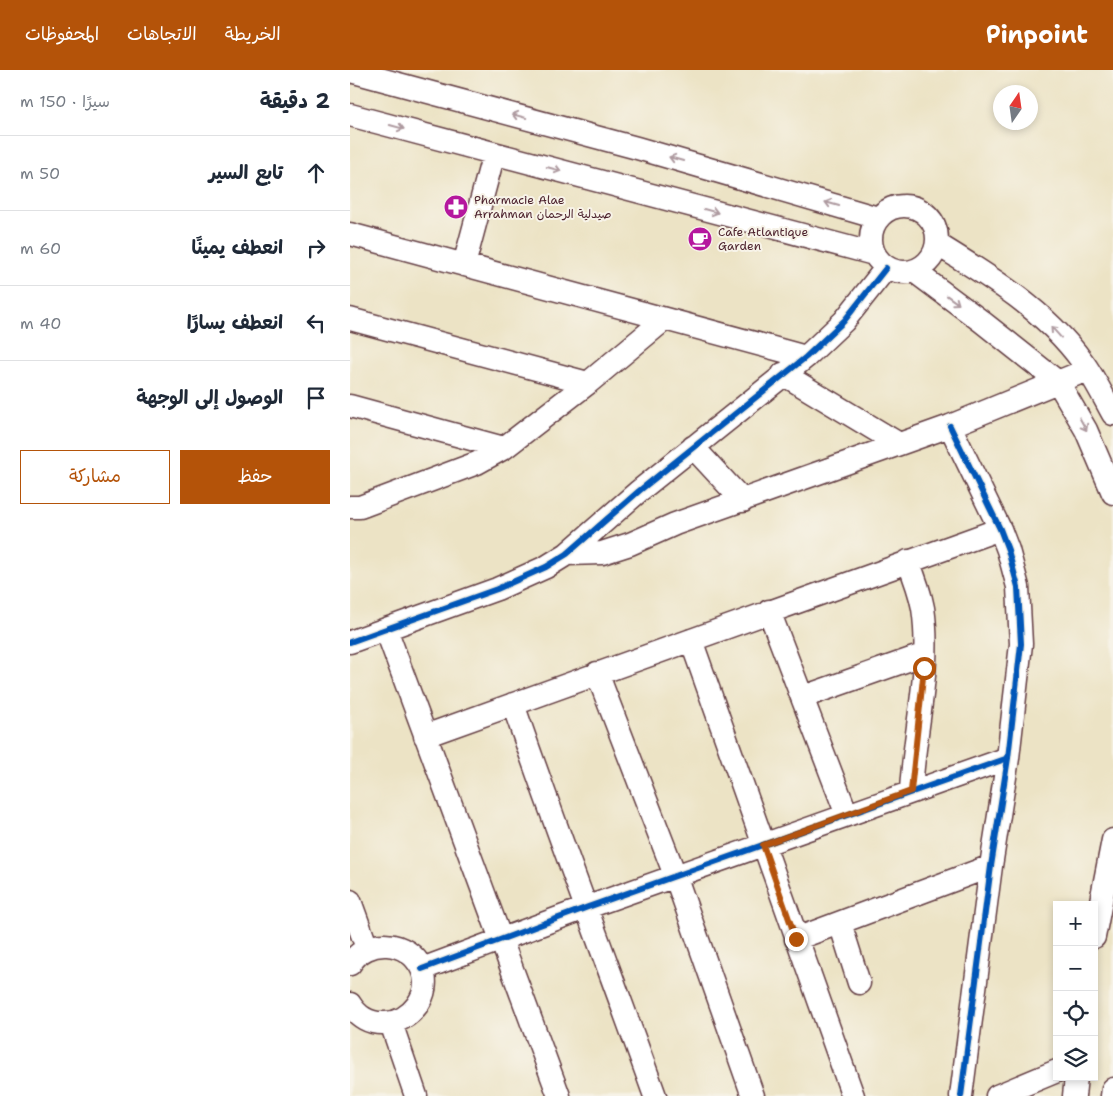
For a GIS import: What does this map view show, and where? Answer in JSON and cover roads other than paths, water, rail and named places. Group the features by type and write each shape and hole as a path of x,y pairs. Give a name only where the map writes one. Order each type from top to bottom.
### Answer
{"street":[{"path":"350,71 637,148 878,218"},
{"path":"350,115 494,153 880,261 904,273 914,272 930,261 938,244 934,225 922,211 904,206 886,212 878,218 871,235 880,261"},
{"path":"464,265 494,153"},
{"path":"350,234 806,357"},
{"path":"938,244 998,282 1046,322 1082,361 1113,414"},
{"path":"350,642 524,577 566,554 806,357 844,321 880,261"},
{"path":"914,272 981,321 1058,382 1086,430 1113,493"},
{"path":"350,319 588,383"},
{"path":"350,506 360,506 477,463 504,448 588,383 665,319"},
{"path":"566,554 602,553 950,426 1087,370"},
{"path":"783,374 899,444"},
{"path":"350,406 504,448"},
{"path":"950,426 1000,529 1018,587 1021,644 1008,758 991,866 961,1096"},
{"path":"694,447 743,501"},
{"path":"425,736 1000,529"},
{"path":"908,561 923,608 925,654 911,791"},
{"path":"769,611 847,814"},
{"path":"386,629 559,1096"},
{"path":"691,640 853,1096"},
{"path":"803,697 925,654"},
{"path":"597,673 675,875 753,1096"},
{"path":"513,704 557,831 588,907 655,1096"},
{"path":"422,969 675,875 1008,758"},
{"path":"1098,917 1113,840"},
{"path":"796,939 991,866"},
{"path":"350,901 367,948"},
{"path":"840,923 859,983"},
{"path":"350,964 355,956 367,948 382,944 396,946 410,954 422,969 423,994 416,1008 405,1018 391,1023 377,1024 364,1019 350,1004"},
{"path":"391,1023 416,1096"},
{"path":"997,1096 1053,1073"},
{"path":"1074,1096 1076,1081"},
{"path":"1112,1096 1113,1089"}],"place":[{"name":"Pharmacie Alae Arrahman صيدلية الرحمان","path":"456,207"},
{"name":"Cafe Atlantique Garden","path":"700,239"}]}
